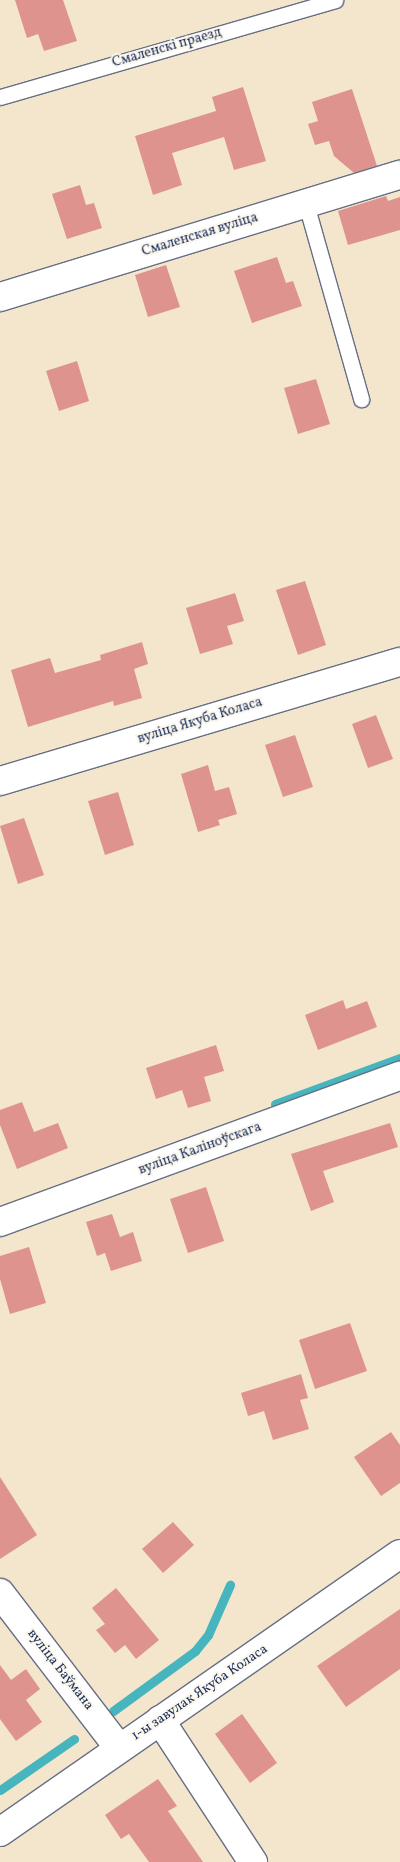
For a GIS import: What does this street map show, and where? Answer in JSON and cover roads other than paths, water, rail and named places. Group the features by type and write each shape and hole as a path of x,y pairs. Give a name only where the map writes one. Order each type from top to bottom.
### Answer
{"street":[{"name":"Смаленская вуліца","path":"0,297 400,175"},
{"name":"вуліца Якуба Коласа","path":"0,781 400,662"},
{"name":"вуліца Каліноўскага","path":"0,1222 400,1076"},
{"name":"1-ы завулак Якуба Коласа","path":"0,1832 400,1554"},
{"name":"вуліца Баўмана","path":"0,1593 119,1748"},
{"path":"160,1720 253,1862"}],"lane":[{"name":"Смаленскі праезд","path":"0,96 335,0"},
{"path":"306,204 361,399"}],"waterway":[{"path":"275,1104 400,1058"},
{"path":"113,1711 195,1651 208,1635 230,1585"},
{"path":"0,1790 74,1739"}]}
